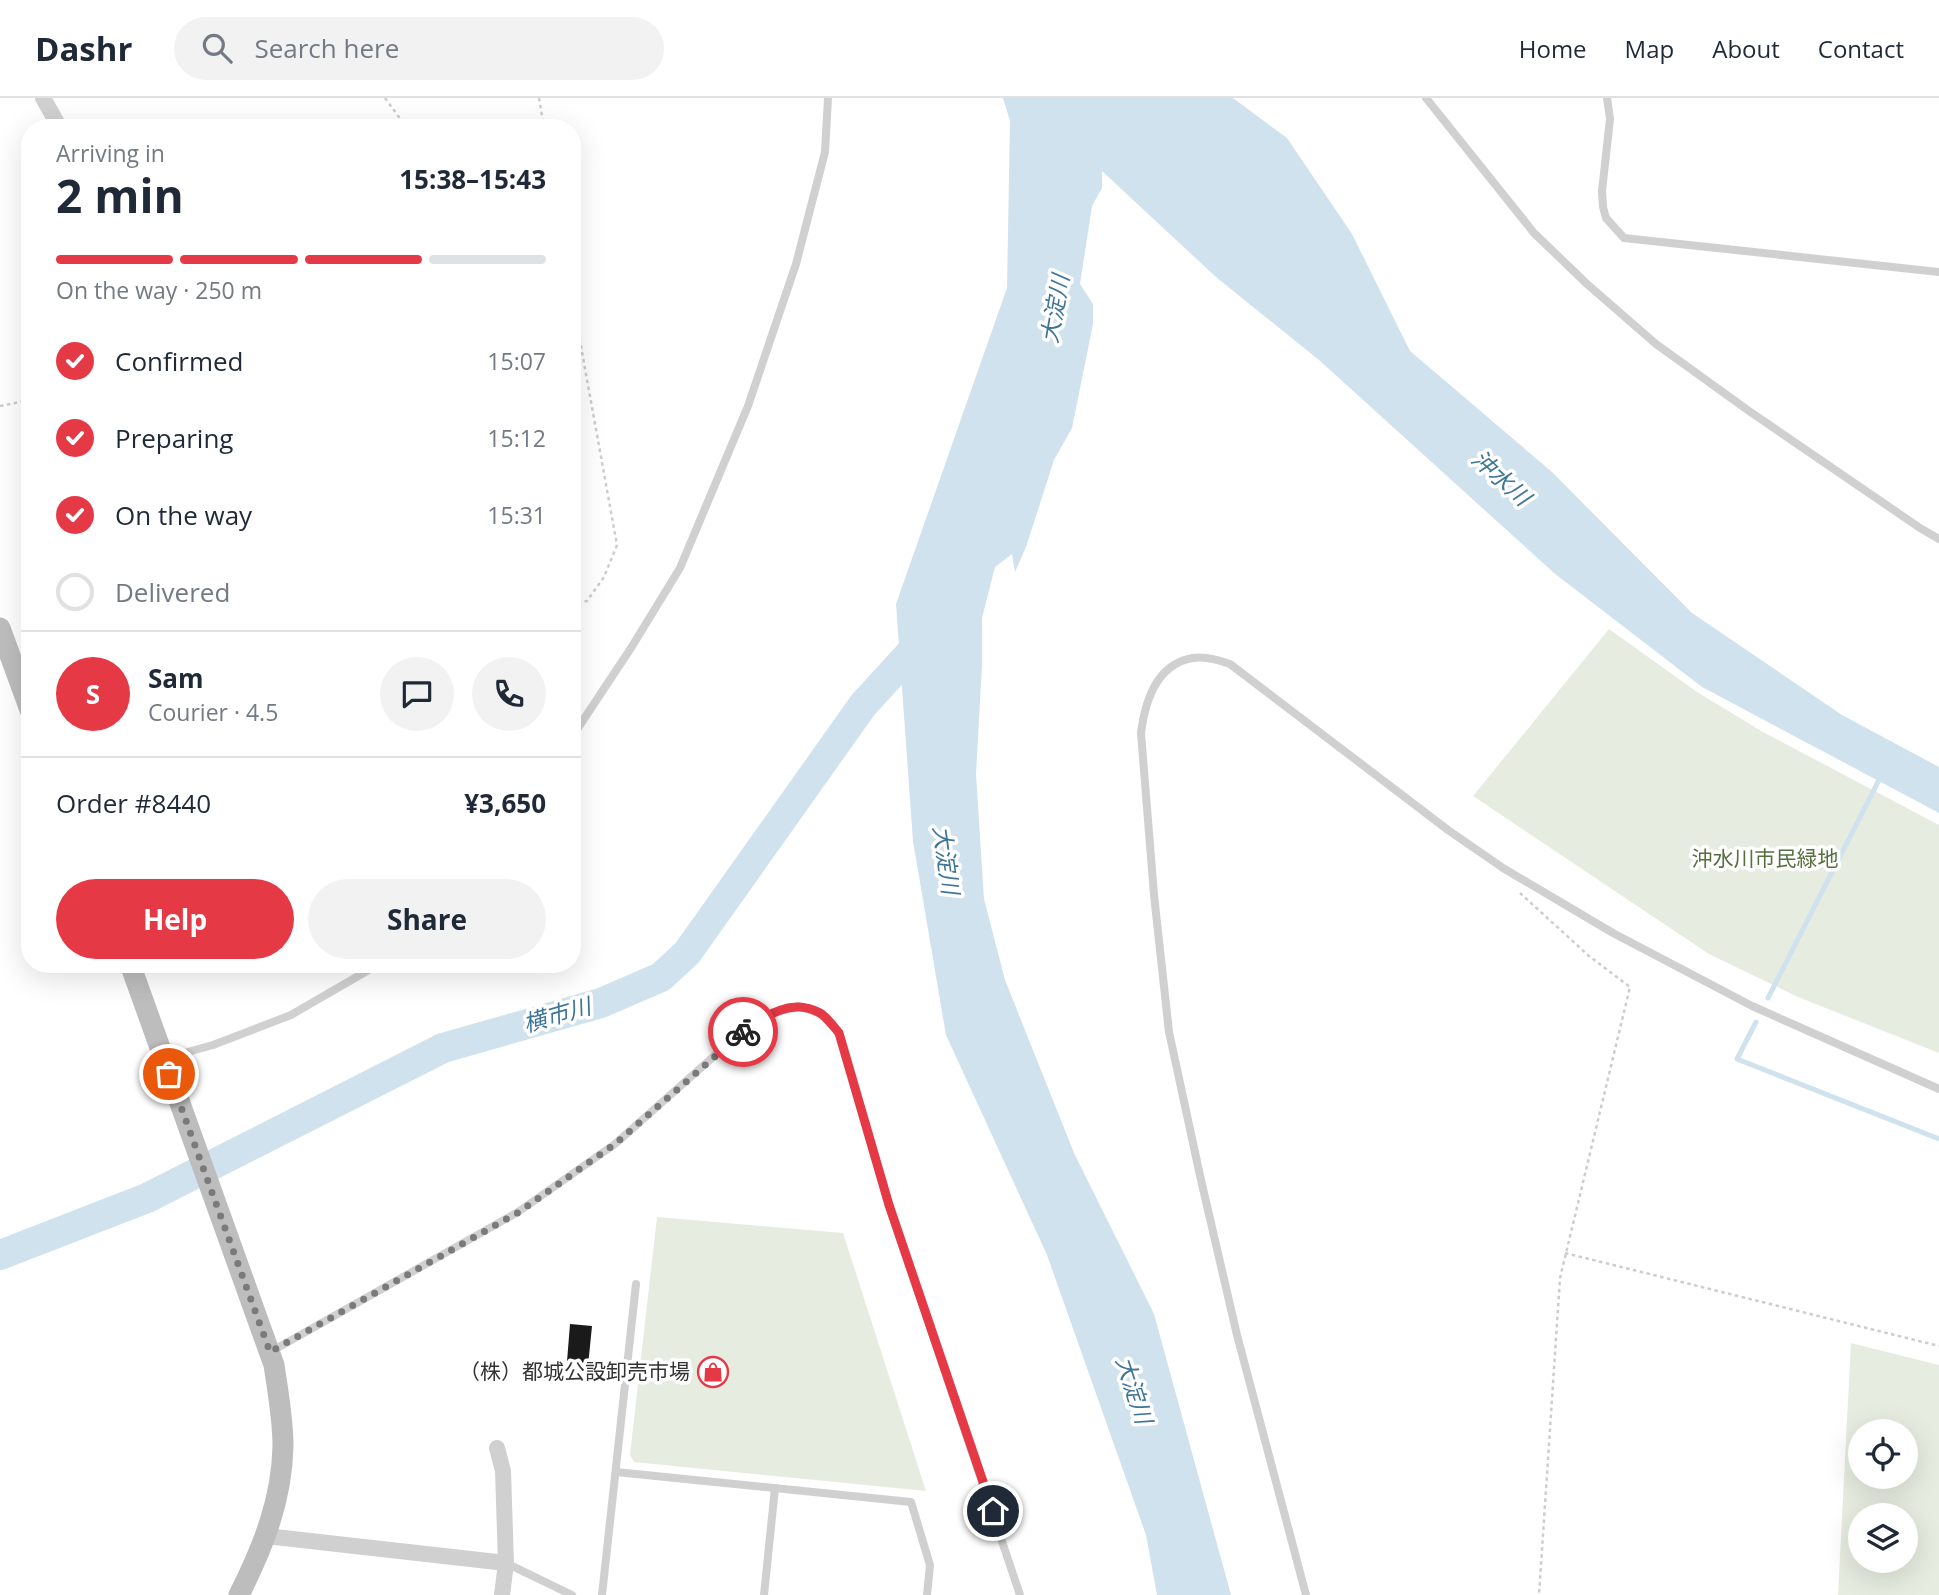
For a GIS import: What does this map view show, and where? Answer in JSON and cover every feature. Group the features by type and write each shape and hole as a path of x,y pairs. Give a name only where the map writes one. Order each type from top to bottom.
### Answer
{"street":[{"path":"43,98 55,119"},
{"path":"0,628 21,685"},
{"path":"133,973 274,1365 283,1446 275,1506 267,1536 240,1595"},
{"path":"497,1448 503,1471 506,1563 502,1595"},
{"path":"267,1536 506,1563"}],"lane":[{"path":"581,723 680,568 748,407 796,264 822,164 828,98"},
{"path":"1426,98 1534,233 1656,344 1749,411 1939,539"},
{"path":"1607,98 1610,118 1603,207 1606,218 1624,238 1939,272"},
{"path":"1306,1595 1237,1335 1169,1031 1154,895 1141,733 1144,710 1152,688 1168,669 1193,658 1213,659 1230,664 1448,830 1503,868 1613,933 1752,1006 1939,1089"},
{"path":"166,1067 213,1045 291,1015 363,973"},
{"path":"270,1352 519,1212 615,1144 739,1034 771,1013 799,1006 821,1014 839,1033 889,1205 1020,1595"},
{"path":"602,1595 636,1284"},
{"path":"616,1472 911,1502 930,1565 927,1595"},
{"path":"764,1595 775,1488"},
{"path":"506,1563 572,1595"}],"path":[{"path":"385,98 400,119"},
{"path":"540,98 543,119"},
{"path":"581,346 617,545 604,577 587,601 581,602"},
{"path":"0,406 21,402"},
{"path":"1503,868 1512,885 1532,905 1589,956 1630,987 1560,1278 1539,1595"},
{"path":"1565,1253 1939,1346"}],"green space":[{"name":"沖水川市民緑地","path":"1609,629 1697,692 1763,732 1939,825 1939,1053 1798,997 1709,954 1473,796"},
{"path":"657,1217 843,1233 926,1491 634,1462 630,1455"},
{"path":"1851,1343 1939,1365 1939,1595 1838,1595"}],"water":[{"path":"1003,98 1233,98 1287,138 1352,234 1410,351 1552,472 1692,613 1842,715 1939,767 1939,813 1702,687 1554,573 1319,360 1216,277 1102,171 1102,188 1092,206 1080,284 1093,304 1093,324 1072,428 1054,460 1026,547 1015,572 1012,554 995,567 982,618 976,774 984,899 1005,980 1074,1153 1154,1314 1231,1595 1157,1595 1146,1535 1047,1255 946,1035 913,841 896,604 1007,288 1010,121"}],"building":[{"path":"570,1324 592,1326 587,1376 566,1374"}],"waterway":[{"name":"横市川","path":"0,1255 147,1198 443,1048 601,1003 661,977 687,953 863,705 928,634"},
{"path":"1768,998 1881,776"},
{"path":"1756,1022 1737,1059 1939,1139"}],"way so far":[{"path":"169,1074 270,1352 519,1212 615,1144 743,1032"}],"place":[{"name":"（株）都城公設卸売市場","path":"713,1372"}],"route":[{"path":"743,1032 771,1013 799,1006 821,1014 839,1033 889,1205 993,1511"}],"water label":[{"name":"大淀川","path":"1055,309"},
{"name":"沖水川","path":"1501,478"},
{"name":"大淀川","path":"946,860"},
{"name":"大淀川","path":"1134,1390"}]}
